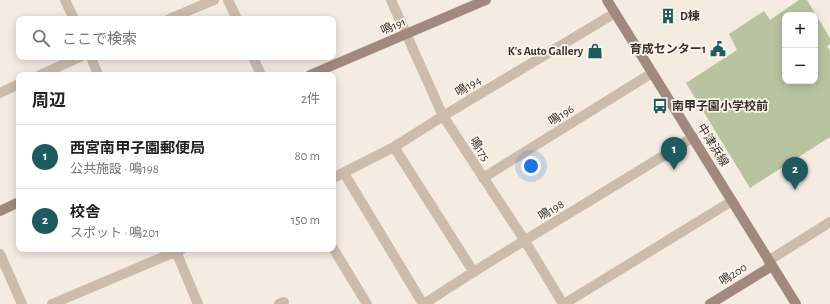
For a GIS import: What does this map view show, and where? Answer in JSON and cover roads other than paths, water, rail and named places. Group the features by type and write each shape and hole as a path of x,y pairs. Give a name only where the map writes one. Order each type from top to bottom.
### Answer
{"street":[{"path":"66,0 73,16"},
{"path":"176,16 214,0"},
{"path":"228,0 236,16"},
{"name":"鳴175","path":"391,0 443,116 525,241 564,304"},
{"name":"鳴191","path":"317,72 406,34 467,4 486,0"},
{"name":"中津浜線","path":"607,0 796,304"},
{"name":"鳴194","path":"336,177 394,147 615,13"},
{"path":"47,72 73,60"},
{"path":"92,60 97,72"},
{"path":"254,60 260,72"},
{"name":"鳴196","path":"483,178 652,73"},
{"path":"0,93 16,85"},
{"name":"鳴198","path":"423,304 473,271 525,241 693,137"},
{"path":"394,147 473,271"},
{"path":"344,173 423,304"},
{"path":"564,304 732,201"},
{"path":"0,211 16,203"},
{"path":"770,264 830,222"},
{"path":"52,304 172,252"},
{"path":"178,252 198,304"},
{"path":"335,252 367,304"},
{"path":"0,254 22,304"},
{"name":"鳴200","path":"710,304 770,264"}],"place":[{"name":"D棟","path":"668,16"},
{"name":"育成センター1","path":"718,49"},
{"name":"K's Auto Gallery","path":"595,51"},
{"name":"南甲子園小学校前","path":"660,106"},
{"name":"西宮南甲子園郵便局","path":"674,170"},
{"name":"校舎","path":"795,190"}]}
